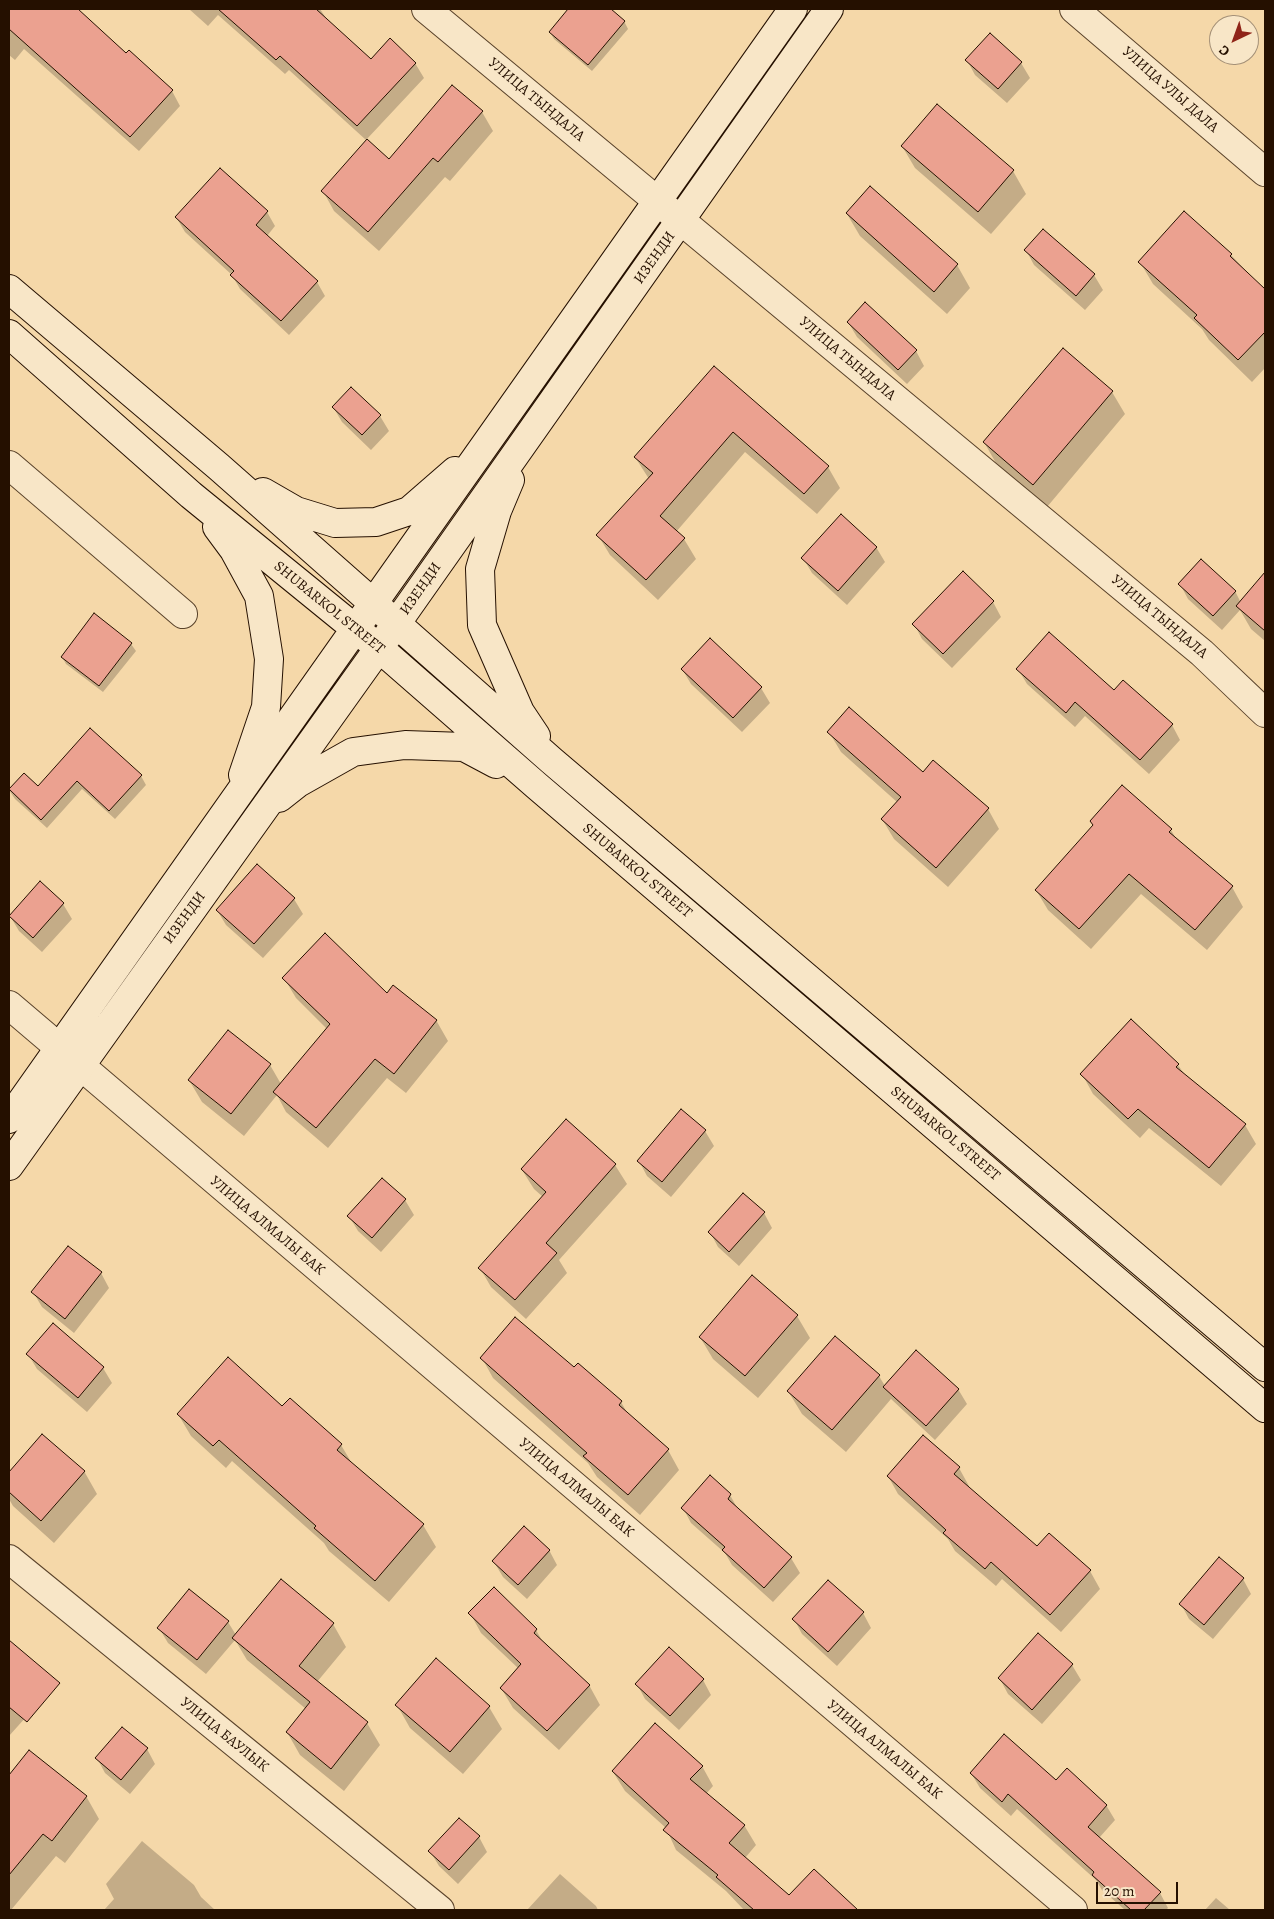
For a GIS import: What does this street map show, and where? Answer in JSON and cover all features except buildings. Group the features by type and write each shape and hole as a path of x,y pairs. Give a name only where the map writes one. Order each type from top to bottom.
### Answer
{"street":[{"name":"УЛИЦА ТЫНДАЛА","path":"426,9 1202,653 1265,713"},
{"name":"ИЗЕНДИ","path":"9,1119 793,9"},
{"name":"ИЗЕНДИ","path":"9,1166 396,624 829,9"},
{"name":"УЛИЦА УЛЫ ДАЛА","path":"1074,9 1265,172"},
{"name":"SHUBARKOL STREET","path":"9,289 219,467 552,761 1265,1367"},
{"name":"SHUBARKOL STREET","path":"9,334 191,495 378,648 536,786 1265,1408"},
{"path":"219,467 296,511 335,523 376,522 409,511 441,485 498,428"},
{"path":"530,433 497,511 480,569 482,625 520,712 552,761"},
{"path":"9,465 183,614"},
{"path":"191,495 234,550 259,596 270,659 266,707 234,802"},
{"path":"260,812 298,783 353,752 405,745 464,747 536,786"},
{"name":"УЛИЦА АЛМАЛЫ БАК","path":"9,1005 1073,1910"},
{"name":"УЛИЦА БАУЛЫК","path":"9,1559 440,1910"}]}
